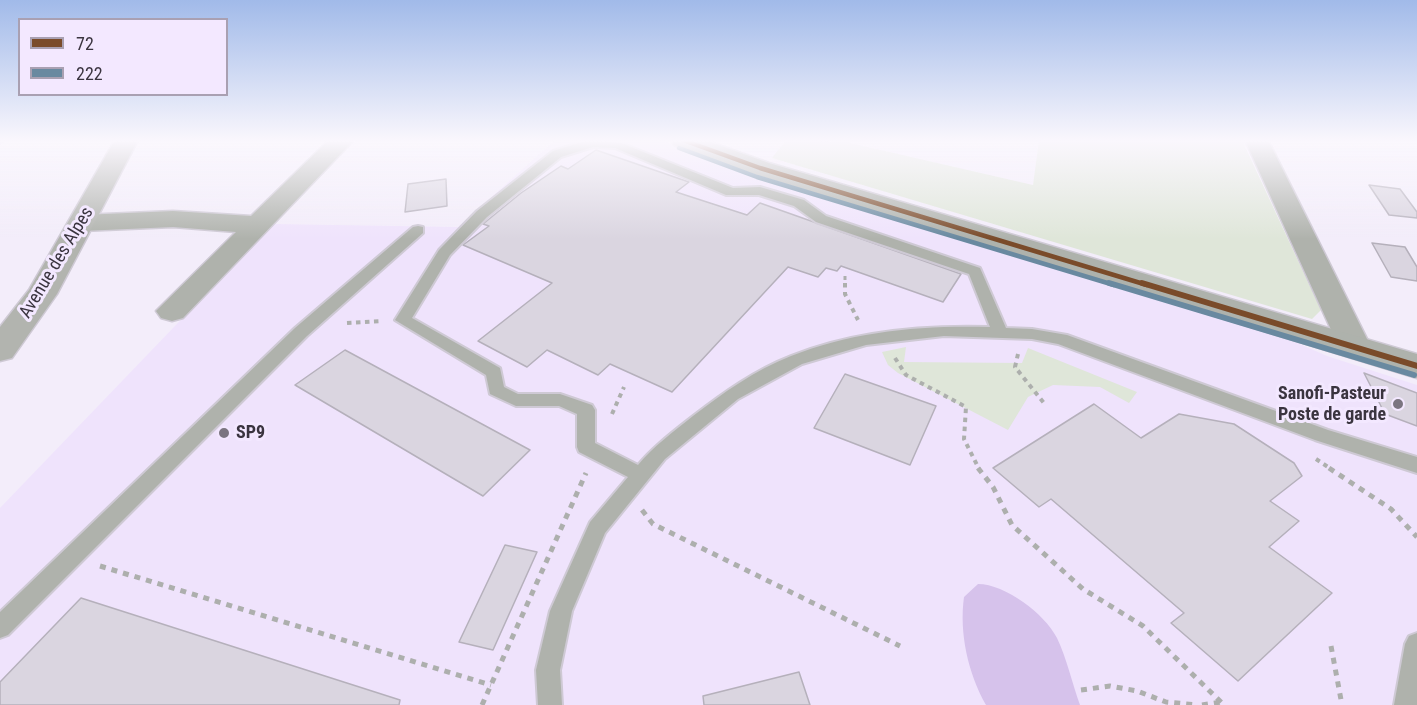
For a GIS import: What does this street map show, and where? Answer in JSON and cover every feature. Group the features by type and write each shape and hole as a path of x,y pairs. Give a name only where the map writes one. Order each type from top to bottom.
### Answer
{"main road":[{"name":"Avenue des Alpes","path":"0,351 42,294 109,173"},
{"path":"776,173 1417,364"}],"street":[{"path":"172,311 310,173"},
{"path":"1272,173 1354,345"},
{"path":"82,223 173,219 258,225"}],"lane":[{"path":"533,173 482,214 444,253 403,320 494,372 496,390 516,400 560,400 586,410 586,447 641,475"},
{"path":"685,173 731,192 760,191 799,203 822,219 975,271 1000,333"},
{"path":"0,627 301,332 418,230"},
{"path":"550,705 548,670 561,611 597,528 658,454 732,394 796,360 876,339 944,331 1000,333 1061,339 1322,435 1417,465"},
{"path":"1406,705 1414,673 1417,644"}],"path":[{"path":"844,276 845,294 859,321 876,339 890,349 906,375 966,407 964,439 976,465 993,487 1012,525 1083,589 1143,626 1223,704"},
{"path":"337,322 403,320"},
{"path":"1019,348 1015,367 1044,403"},
{"path":"482,705 624,387"},
{"path":"1307,453 1347,477 1391,508 1417,537"},
{"path":"627,492 653,524 900,646"},
{"path":"71,557 491,685"},
{"path":"1331,646 1342,705"},
{"path":"1081,690 1110,686 1137,691 1166,702 1200,705 1223,704"}],"shaded area":[{"path":"518,173 756,173 1277,334 1327,356 1417,385 1417,705 0,705 0,508 273,224 458,227"},
{"path":"822,173 980,173 1033,185 1035,173 1257,173 1321,310 1312,319"},
{"path":"906,347 904,362 1022,363 1028,348 1137,392 1129,403 1100,387 1053,385 1028,397 1008,430 898,373 888,365 882,352"},
{"path":"978,584 989,585 1012,595 1043,619 1061,646 1080,705 986,705 974,680 966,652 963,625 964,597"}],"building":[{"path":"551,173 663,173 689,182 676,192 747,215 760,203 961,274 943,302 841,266 837,271 826,268 818,277 788,267 672,392 610,364 598,375 547,350 527,367 478,341 552,283 463,245 489,226 483,224 521,193"},
{"path":"446,179 447,206 405,212 408,184"},
{"path":"1369,185 1400,189 1417,212 1417,218 1389,215"},
{"path":"1372,243 1405,247 1417,267 1417,281 1391,277"},
{"path":"345,350 530,450 483,496 295,385"},
{"name":"Sanofi-Pasteur Poste de garde","path":"1364,373 1417,393 1417,426 1385,414"},
{"path":"845,374 936,406 910,465 814,428"},
{"path":"1094,404 1141,438 1179,414 1234,424 1294,463 1302,476 1270,501 1299,521 1269,547 1332,593 1238,681 1171,623 1184,613 1051,499 1039,507 993,468"},
{"path":"505,545 537,552 493,650 459,642"},
{"path":"81,598 400,700 399,705 0,705 0,682"},
{"path":"799,672 810,705 704,705 703,696"}],"transit line":[{"name":"222","path":"746,173 1414,375"},
{"name":"72","path":"776,173 1417,366"}],"place":[{"name":"Sanofi-Pasteur Poste de garde","path":"1398,404"},
{"name":"SP9","path":"224,433"}]}
